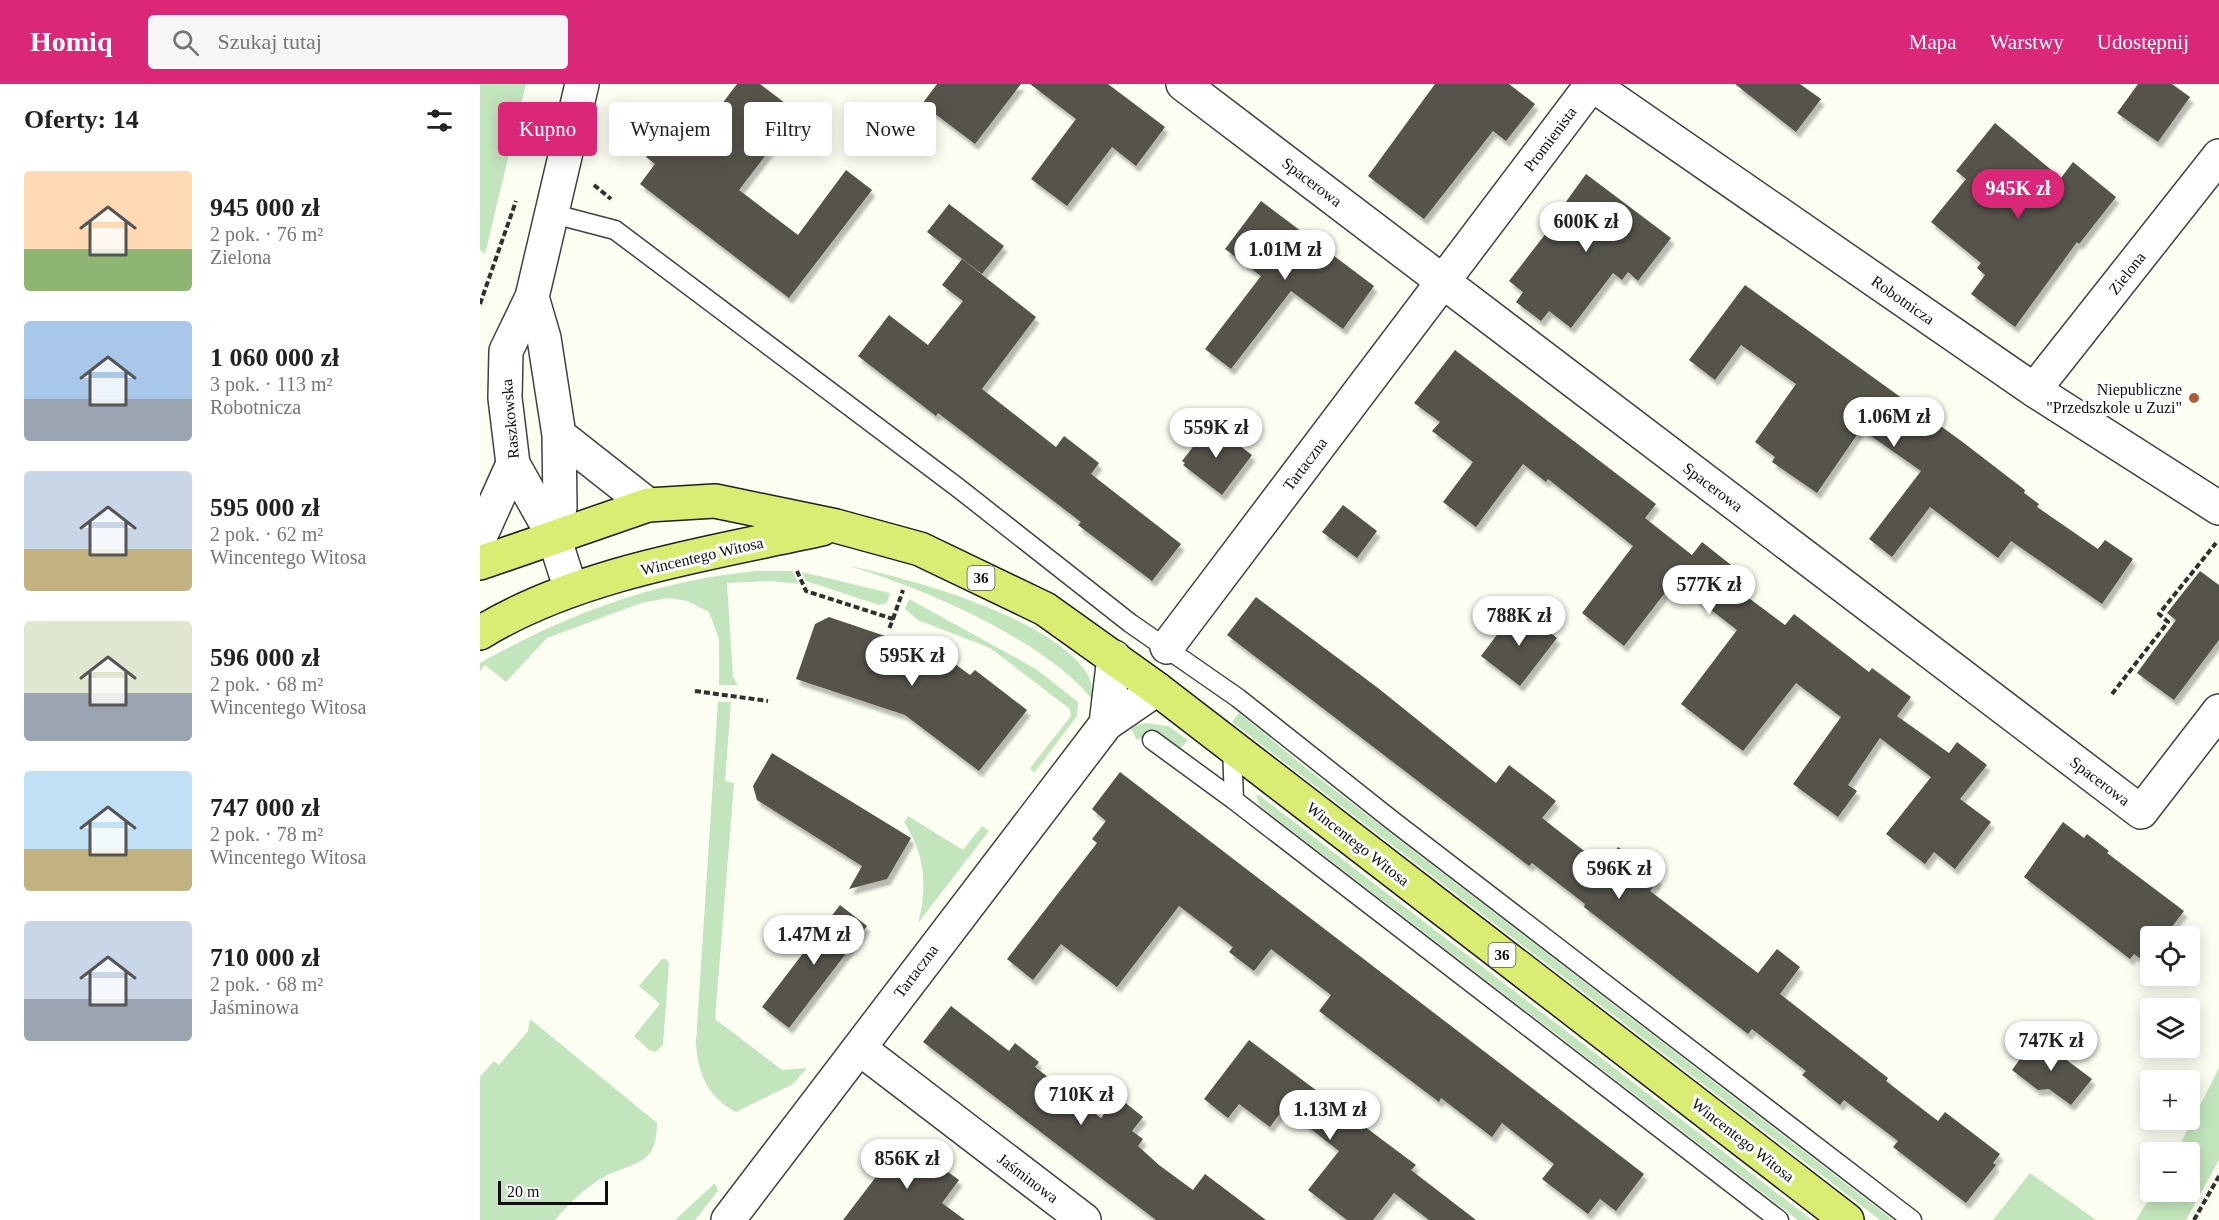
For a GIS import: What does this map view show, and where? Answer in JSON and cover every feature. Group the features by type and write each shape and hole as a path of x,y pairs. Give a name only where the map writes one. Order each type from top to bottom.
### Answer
{"main road":[{"name":"Wincentego Witosa","path":"554,537 648,505 715,501 836,526 930,554 1045,609 1157,689 1847,1220"},
{"name":"Wincentego Witosa","path":"571,590 621,574 836,526"},
{"name":"36","path":"480,563 554,537"},
{"name":"36","path":"480,633 571,590"}],"street":[{"name":"Raszkowska","path":"571,590 554,537 513,464 505,398 506,351 532,297 582,84"},
{"name":"Spacerowa","path":"1183,84 2141,812 2219,711"},
{"name":"Promienista","path":"1443,281 1591,84"},
{"name":"Robotnicza","path":"1591,84 2034,390 2219,508"},
{"name":"Zielona","path":"2034,390 2219,156"},
{"name":"Tartaczna","path":"1167,647 1443,281"},
{"name":"Raszkowska","path":"532,297 544,338 550,390 559,435 560,507 554,537"},
{"path":"559,435 648,505"},
{"path":"480,537 513,464"},
{"path":"1106,724 1114,657"},
{"name":"Tartaczna","path":"728,1220 1106,724 1157,689"},
{"name":"Jaśminowa","path":"859,1048 1084,1220"}],"lane":[{"path":"550,213 615,230 1130,623 1238,698 1393,821 1912,1220"},
{"path":"1152,740 1234,800 1779,1220"},
{"path":"1232,747 1234,800"}],"path":[{"path":"593,184 621,206"},
{"path":"480,304 519,190"},
{"path":"2112,694 2168,622 2159,614 2219,540"},
{"path":"795,567 806,591 893,619"},
{"path":"889,628 903,590"},
{"path":"694,691 768,701"},
{"path":"2194,1220 2219,1176"}],"green space":[{"path":"480,84 526,84 522,102 498,102 498,156 509,156 485,254 480,250"},
{"path":"849,566 907,580 976,602 1040,633 1066,650 1084,669 1091,683 1092,699 1071,677 1013,636 945,602"},
{"path":"756,571 792,571 799,584 771,581 727,583 733,677 738,685 719,685 719,639 709,612 687,601 669,598 641,603 547,638 506,682 485,665 480,671 480,663 512,646 613,602 683,582"},
{"path":"802,572 890,593 887,603 879,605 806,581"},
{"path":"909,599 1036,669 1078,702 1077,716 1034,773 1030,768 1071,716 1070,709 990,648 918,620 905,609"},
{"path":"718,702 731,702 725,781 734,783 715,1019 782,1070 807,1068 793,1084 736,1112 718,1099 706,1083 699,1064 696,1043"},
{"path":"1239,713 1306,768 1893,1220 1880,1220 1232,722"},
{"path":"1145,723 1168,726 1188,740 1180,749 1160,736 1149,735 1137,740 1130,727"},
{"path":"1256,795 1259,795 1812,1220 1798,1220 1260,806"},
{"path":"908,816 963,850 982,826 989,831 918,923 923,897 923,871 916,846 904,822"},
{"path":"662,959 666,959 669,963 663,1045 655,1052 649,1050 634,1036 660,1004 639,986"},
{"path":"530,1019 657,1123 656,1137 653,1148 642,1160 597,1181 578,1196 555,1220 480,1220 480,1077 494,1061 499,1065 528,1031"},
{"path":"2219,1068 2219,1160 2200,1195 2200,1142 2181,1142 2187,1130 2200,1130 2200,1105"},
{"path":"2030,1173 2096,1220 1993,1220"},
{"path":"715,1183 718,1191 695,1220 675,1220"},
{"path":"2147,1202 2196,1202 2186,1220 2136,1220"}],"building":[{"path":"737,84 760,84 784,102 744,102 744,156 765,156 739,190 798,235 846,170 872,190 789,298 640,184 655,164 647,156 732,156 732,102 723,102"},
{"path":"937,84 1021,84 975,144 936,115 936,102 924,102"},
{"path":"1030,84 1108,84 1165,127 1136,166 1112,147 1067,206 1031,179 1076,119"},
{"path":"1435,84 1509,84 1535,104 1506,141 1493,131 1424,219 1368,176"},
{"path":"1735,84 1800,84 1821,99 1796,132"},
{"path":"2138,84 2172,84 2190,97 2158,142 2117,113"},
{"path":"1995,123 2061,178 2073,162 2116,197 2079,244 2077,242 2015,327 1971,294 1985,275 1977,268 1981,263 1931,222 1966,179 1956,171"},
{"path":"1586,174 1671,238 1638,281 1628,272 1622,280 1613,273 1571,328 1549,311 1541,321 1516,302 1523,292 1509,281 1557,219 1555,217"},
{"path":"1261,201 1374,286 1343,329 1291,291 1231,369 1205,349 1261,276 1225,249"},
{"path":"949,204 1004,246 982,274 927,232"},
{"path":"962,259 1036,317 982,389 1056,447 1064,436 1099,463 1091,474 1181,544 1152,581 1078,525 1081,522 938,413 936,416 858,356 889,315 928,345 963,301 942,285"},
{"path":"1745,285 1960,440 2025,490 2024,493 2039,504 2037,507 2098,549 2105,540 2133,559 2102,604 2011,541 1998,558 1930,507 1892,557 1869,539 1921,471 1861,429 1817,493 1772,462 1775,457 1755,442 1796,384 1741,345 1715,380 1689,360"},
{"path":"1455,350 1656,504 1645,518 1692,555 1702,542 1740,572 1730,584 1785,625 1794,614 1869,672 1872,668 1911,697 1897,716 1949,753 1957,742 1987,765 1960,799 1991,822 1955,869 1934,852 1925,864 1886,834 1931,777 1880,738 1848,785 1857,791 1838,817 1793,784 1841,717 1796,683 1743,751 1681,704 1737,630 1674,581 1624,646 1582,613 1633,546 1548,479 1546,482 1523,464 1476,527 1443,502 1473,462 1432,431 1440,422 1414,403"},
{"path":"1211,424 1252,455 1222,495 1183,465 1185,463 1182,461"},
{"path":"1343,505 1377,531 1357,558 1322,532"},
{"path":"2200,571 2219,585 2219,640 2174,700 2137,673 2176,620 2167,613"},
{"path":"1256,597 1378,688 1496,783 1509,765 1556,801 1542,818 1592,857 1597,852 1608,860 1618,847 1659,879 1650,891 1758,973 1777,949 1800,967 1780,994 1888,1078 1886,1081 1938,1121 1945,1112 2000,1154 1993,1163 1996,1165 1966,1203 1893,1147 1898,1141 1844,1100 1840,1105 1802,1075 1806,1071 1752,1029 1748,1034 1584,907 1585,904 1532,863 1529,866 1227,635"},
{"path":"1518,607 1557,638 1520,686 1481,656"},
{"path":"829,617 944,656 970,675 975,670 1027,710 979,771 905,715 796,679 815,624"},
{"path":"772,753 911,838 887,879 849,889 862,866 757,800 753,786"},
{"path":"1120,772 1644,1174 1616,1211 1600,1199 1588,1214 1542,1179 1554,1164 1502,1123 1492,1137 1441,1098 1439,1102 1319,1011 1331,995 1271,949 1254,971 1229,952 1233,947 1179,906 1117,987 1061,944 1033,980 1007,959 1097,843 1092,839 1106,821 1092,809"},
{"path":"2063,822 2084,838 2087,834 2109,851 2107,853 2184,911 2173,926 2140,926 2140,958 2134,954 2130,959 2024,877"},
{"path":"840,905 867,926 789,1028 762,1007"},
{"path":"951,1006 1009,1051 1015,1043 1039,1062 1035,1067 1101,1118 1118,1097 1143,1117 1132,1131 1143,1139 1138,1146 1159,1165 1193,1190 1205,1174 1266,1220 1156,1220 923,1042"},
{"path":"2036,1037 2092,1079 2071,1105 2049,1089 2038,1090 2012,1070"},
{"path":"1249,1040 1416,1165 1411,1170 1476,1220 1429,1220 1394,1193 1373,1220 1347,1220 1308,1190 1339,1151 1284,1108 1270,1127 1239,1104 1228,1118 1204,1099"},
{"path":"904,1140 959,1180 942,1203 965,1220 843,1220"}],"place":[{"name":"Niepubliczne \"Przedszkole u Zuzi\"","path":"2194,398"}]}
